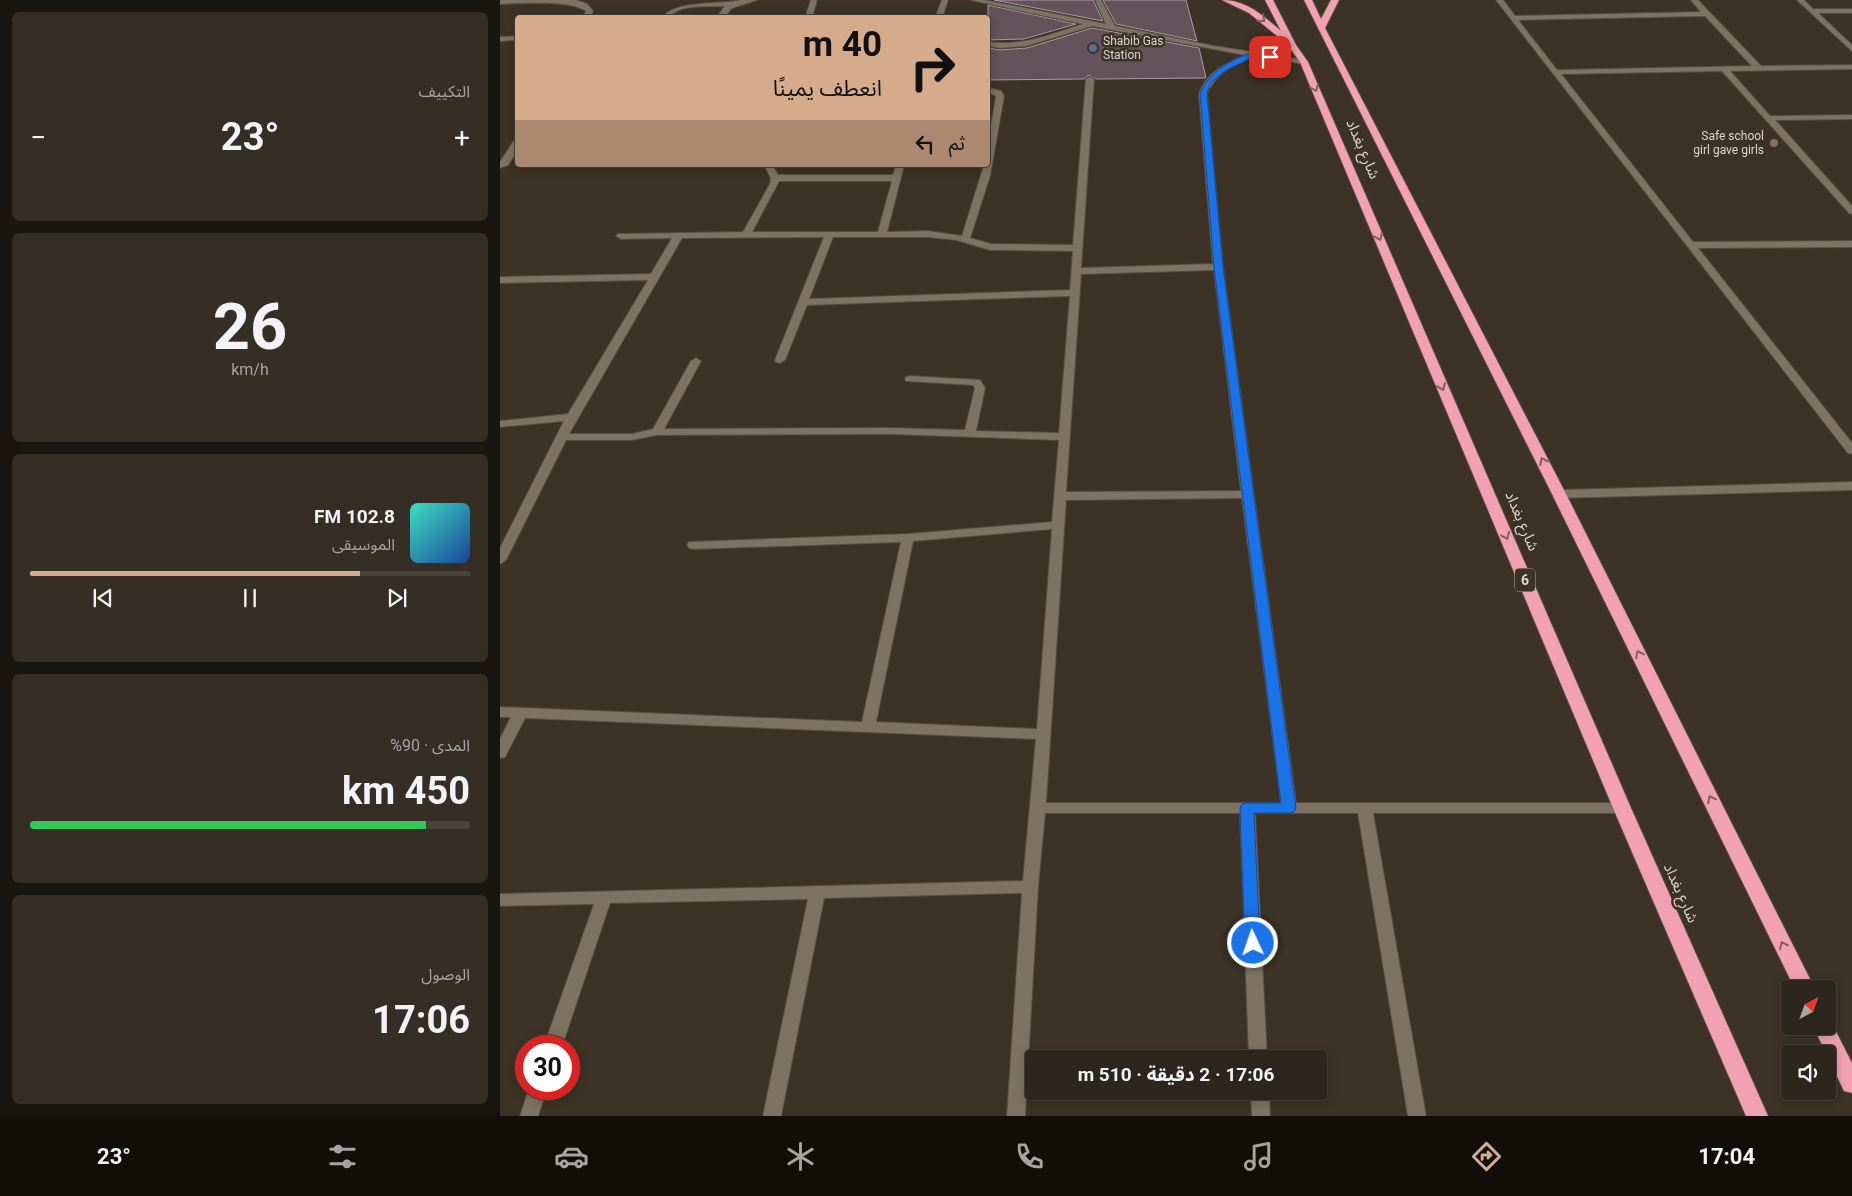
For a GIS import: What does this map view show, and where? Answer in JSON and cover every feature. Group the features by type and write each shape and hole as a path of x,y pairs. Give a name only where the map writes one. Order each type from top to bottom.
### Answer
{"highway":[{"path":"1226,0 1252,11 1292,45"},
{"name":"شارع بغداد","path":"1269,0 1292,45 1304,62 1622,808 1757,1116"},
{"name":"شارع بغداد","path":"1308,0 1559,494 1800,980"},
{"path":"1321,28 1335,0"},
{"path":"1828,1035 1852,1084"}],"street":[{"path":"667,15 686,6 732,4 754,0"},
{"path":"809,15 814,0"},
{"path":"939,15 945,0"},
{"path":"974,0 1114,29 1304,62"},
{"path":"1098,0 1108,22 1114,29"},
{"path":"1499,0 1852,451"},
{"path":"1694,0 1760,70"},
{"path":"1800,0 1852,49"},
{"path":"500,2 574,1 586,6 590,12 588,15"},
{"path":"720,15 732,4"},
{"path":"1812,11 1852,11"},
{"path":"1512,18 1707,14"},
{"path":"990,45 998,47 1018,45 1093,24"},
{"path":"500,39 515,38"},
{"path":"1254,54 1216,74 1207,84 1203,94 1218,267 1289,808"},
{"path":"1555,72 1852,67"},
{"path":"1725,70 1852,211"},
{"path":"1016,1116 1030,887 1038,808 1090,79"},
{"path":"990,91 998,93 1000,96 990,153"},
{"path":"1769,118 1852,117"},
{"path":"500,166 505,162 515,145"},
{"path":"746,235 774,184 775,178 769,167"},
{"path":"882,233 900,167"},
{"path":"965,240 988,167"},
{"path":"775,178 898,178"},
{"path":"780,360 830,234"},
{"path":"621,236 938,234 981,246 1000,248 1079,248"},
{"path":"500,560 572,417 679,235"},
{"path":"1690,245 1852,244"},
{"path":"1077,271 1218,267"},
{"path":"500,280 654,277"},
{"path":"803,302 1075,293"},
{"path":"657,432 696,361"},
{"path":"910,379 976,382 980,388 970,433"},
{"path":"500,424 572,417"},
{"path":"562,437 632,437 657,432 970,433 1063,437"},
{"path":"1559,494 1852,486"},
{"path":"1061,496 1248,494"},
{"path":"693,545 908,538 1058,524"},
{"path":"868,726 908,538"},
{"path":"500,712 1043,734"},
{"path":"500,753 521,712"},
{"path":"1038,808 1622,808"},
{"path":"1247,808 1258,1050"},
{"path":"1365,808 1417,1116"},
{"path":"500,900 1030,887"},
{"path":"772,1116 816,893"},
{"path":"557,1035 604,898"},
{"path":"528,1116 534,1100"},
{"path":"1260,1100 1261,1116"}],"building":[{"path":"994,0 1093,0 1103,21"},
{"path":"1103,0 1186,0 1197,41 1116,24"},
{"path":"988,5 1076,24 1024,39 990,40 990,15 988,15"},
{"path":"1092,28 1199,48 1206,78 1096,79 1089,75 1084,79 990,80 990,48 1000,50 1027,48"}],"place":[{"name":"Shabib Gas Station","path":"1093,48"},
{"name":"Safe school girl gave girls","path":"1774,143"}],"route":[{"path":"1253,943 1247,808 1289,808 1218,267 1203,94 1211,78 1222,70 1254,54 1270,57"}]}
